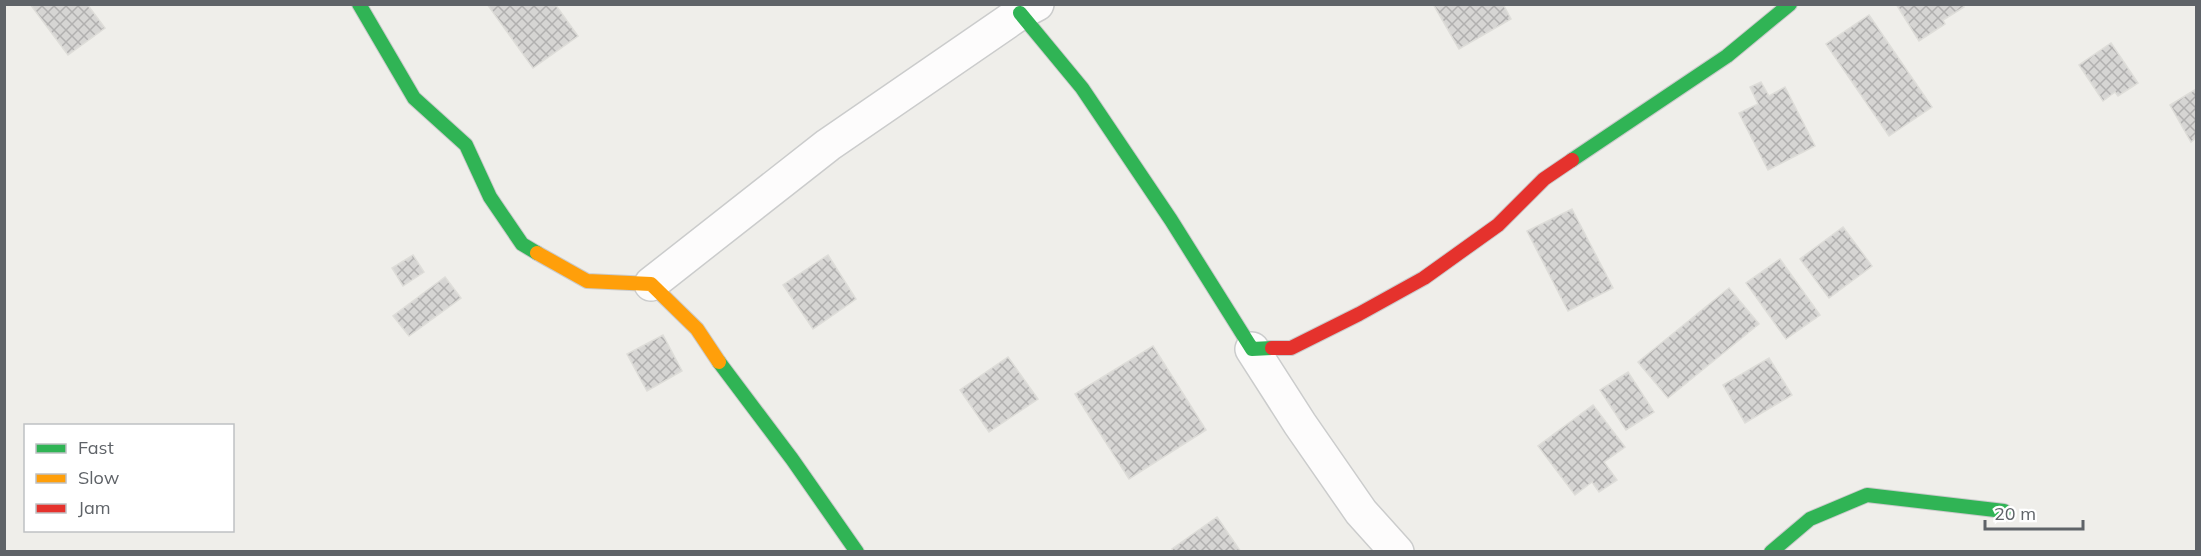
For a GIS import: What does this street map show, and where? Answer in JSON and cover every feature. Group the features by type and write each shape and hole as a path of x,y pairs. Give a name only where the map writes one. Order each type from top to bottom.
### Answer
{"street":[{"path":"359,4 414,98 466,145 490,198 522,244 587,281 651,284 828,145 1029,9 1171,220 1300,424 1361,512 1397,552"},
{"path":"1252,350 1291,348 1424,278 1498,225 1544,179 1727,56 1790,4"},
{"path":"651,284 697,329 727,374 792,459 857,552"},
{"path":"1771,552 1810,519 1867,495 2004,512"}],"building":[{"path":"30,4 87,4 105,28 68,55"},
{"path":"487,4 555,4 578,36 533,68"},
{"path":"1433,4 1503,4 1511,19 1459,49"},
{"path":"1896,4 1962,4 1964,7 1943,20 1945,24 1919,41"},
{"path":"1869,15 1932,107 1889,136 1826,44"},
{"path":"2111,43 2138,83 2118,96 2115,92 2103,101 2079,65"},
{"path":"1761,82 1769,96 1785,87 1815,146 1768,170 1739,113 1758,104 1750,87"},
{"path":"2196,89 2196,138 2191,142 2170,105"},
{"path":"1572,209 1613,288 1568,311 1527,231"},
{"path":"1843,227 1872,266 1829,298 1800,259"},
{"path":"413,255 424,272 403,286 392,268"},
{"path":"828,255 856,299 813,329 783,285"},
{"path":"1780,259 1820,315 1786,339 1746,283"},
{"path":"445,277 461,298 409,336 393,316"},
{"path":"1729,288 1759,324 1668,398 1638,362"},
{"path":"663,335 682,371 647,391 627,354"},
{"path":"1153,346 1206,430 1129,479 1075,394"},
{"path":"1008,357 1038,399 989,432 960,390"},
{"path":"1769,358 1792,395 1745,423 1723,385"},
{"path":"1628,372 1654,412 1626,430 1600,390"},
{"path":"1593,405 1625,447 1604,462 1617,480 1599,492 1592,482 1575,495 1538,446"},
{"path":"1217,517 1241,552 1174,552 1172,549"}],"traffic: fast":[{"path":"359,4 414,98 466,145 490,197 522,244 537,253"},
{"path":"1572,160 1727,56 1790,4"},
{"path":"1020,13 1082,88 1171,220 1252,349 1272,348"},
{"path":"719,362 792,459 857,552"},
{"path":"1771,552 1810,519 1867,495 2004,511"}],"traffic: slow":[{"path":"537,253 587,281 651,284 697,329 719,362"}],"traffic: jam":[{"path":"1272,348 1291,348 1424,278 1498,225 1544,179 1572,160"}]}
